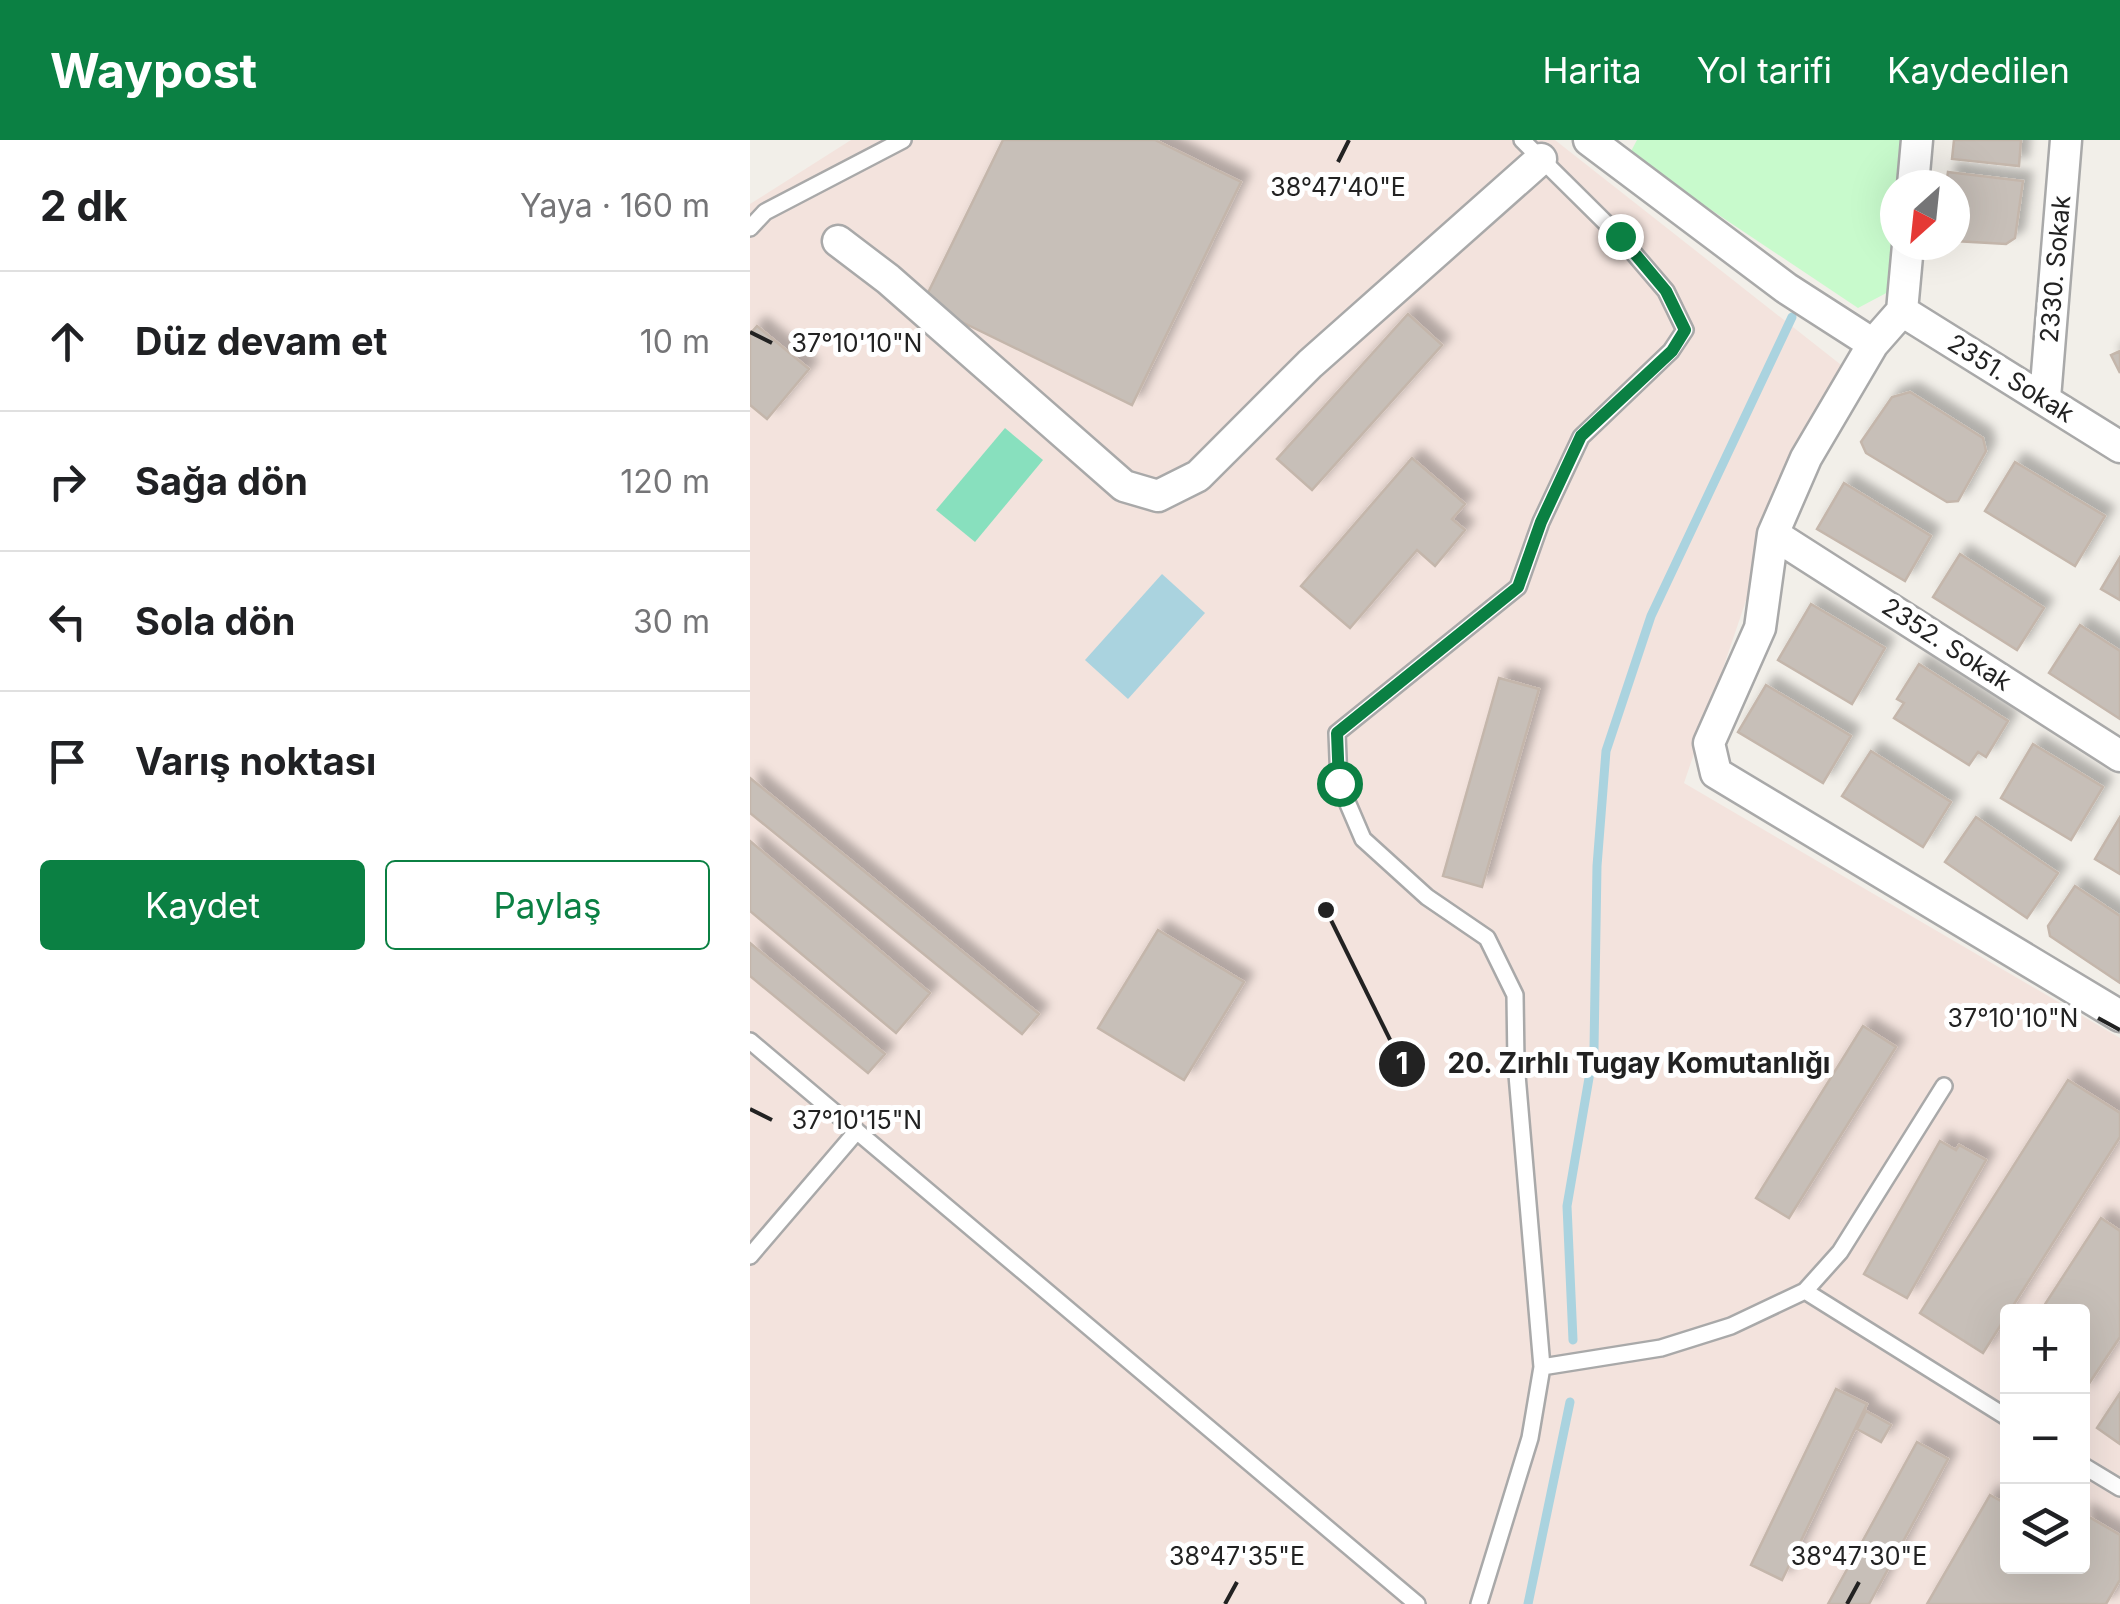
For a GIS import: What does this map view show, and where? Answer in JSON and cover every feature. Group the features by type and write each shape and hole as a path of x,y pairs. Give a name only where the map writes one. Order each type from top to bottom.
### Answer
{"street":[{"path":"1588,140 1755,265 1873,344"},
{"path":"1914,170 1917,140"},
{"name":"2330. Sokak","path":"2045,398 2066,140"},
{"path":"838,241 888,279 1124,486 1158,496 1198,476 1532,150"},
{"path":"1907,260 1902,311 1873,344 1806,458 1773,534 1760,628 1709,743 1716,773 2120,1016"},
{"name":"2351. Sokak","path":"1902,311 2120,447"},
{"name":"2352. Sokak","path":"1773,534 2120,756"}],"lane":[{"path":"750,228 764,212 904,140"},
{"path":"1478,1604 1530,1438 1542,1368 1516,1063 1515,995 1487,938 1427,897 1363,839 1339,783 1337,733 1518,587 1541,522 1581,436 1672,351 1685,330 1666,291 1620,236 1532,150"},
{"path":"750,1041 1417,1604"},
{"path":"1542,1368 1661,1348 1731,1326 1804,1291 1840,1252 1944,1086"},
{"path":"750,1256 857,1132"},
{"path":"1804,1291 2000,1413"},
{"path":"2090,1469 2120,1488"}],"shaded area":[{"path":"851,140 1555,140 1845,368 1754,577 1684,783 2120,1038 2120,1604 750,1604 750,204"}],"green space":[{"path":"1637,140 1906,140 1903,170 1880,170 1880,260 1893,260 1892,290 1858,308 1629,155"},
{"path":"1005,428 1043,460 975,542 936,510"}],"water":[{"path":"1162,574 1205,613 1128,699 1085,660"}],"building":[{"path":"1003,140 1155,140 1241,182 1132,405 923,303"},
{"path":"1954,140 2021,140 2019,166 1952,159"},
{"path":"1970,175 2023,181 2015,238 2006,244 1970,242"},
{"path":"1408,314 1442,345 1312,490 1277,459"},
{"path":"757,326 809,369 767,419 750,405 750,334"},
{"path":"2120,351 2120,373 2111,355"},
{"path":"1910,392 1983,438 1986,451 1958,501 1947,502 1866,453 1861,442 1892,397"},
{"path":"1412,458 1465,504 1452,519 1465,530 1435,566 1417,550 1350,628 1301,586"},
{"path":"2015,462 2105,516 2075,566 1985,511"},
{"path":"1844,483 1931,536 1905,581 1817,529"},
{"path":"1960,554 2044,608 2017,650 1933,597"},
{"path":"2120,557 2120,600 2101,589"},
{"path":"1811,604 1885,648 1852,704 1778,660"},
{"path":"2080,625 2120,651 2120,719 2049,673"},
{"path":"1919,664 2008,721 1986,757 1978,752 1969,765 1894,718 1904,703 1897,699"},
{"path":"1499,678 1539,689 1482,887 1443,876"},
{"path":"1766,685 1851,736 1823,783 1738,732"},
{"path":"2033,744 2103,787 2071,840 2001,798"},
{"path":"1871,751 1951,802 1923,847 1842,796"},
{"path":"750,778 1039,1014 1022,1034 750,813"},
{"path":"1976,817 2058,873 2027,918 1945,862"},
{"path":"2120,817 2120,874 2095,859"},
{"path":"750,841 930,993 896,1033 750,911"},
{"path":"2075,886 2120,916 2120,983 2050,936 2048,926"},
{"path":"1158,930 1244,982 1184,1080 1098,1028"},
{"path":"750,943 885,1054 868,1073 750,976"},
{"path":"1863,1026 1896,1047 1789,1218 1756,1198"},
{"path":"2068,1080 2120,1113 2120,1137 2014,1304 2000,1304 2000,1326 1983,1353 1920,1313"},
{"path":"1940,1141 1956,1150 1959,1145 1986,1160 1907,1298 1864,1274"},
{"path":"2101,1218 2120,1231 2120,1337 2090,1382 2090,1304 2045,1304"},
{"path":"1836,1389 1867,1404 1782,1580 1751,1565"},
{"path":"2120,1393 2120,1444 2097,1428"},
{"path":"1866,1411 1891,1425 1881,1442 1857,1429"},
{"path":"1917,1442 1948,1459 1869,1604 1828,1604"},
{"path":"1990,1495 2000,1501 2000,1574 2090,1574 2090,1518 2120,1535 2120,1580 2106,1604 1927,1604"}],"waterway":[{"path":"1573,1340 1567,1206 1594,1049 1597,866 1606,751 1651,616 1792,317"},
{"path":"1528,1604 1570,1402"}],"place":[{"name":"20. Zırhlı Tugay Komutanlığı","path":"1326,910"}],"route":[{"path":"1339,783 1337,733 1518,587 1541,522 1581,436 1672,351 1685,330 1666,291 1620,236"}]}
